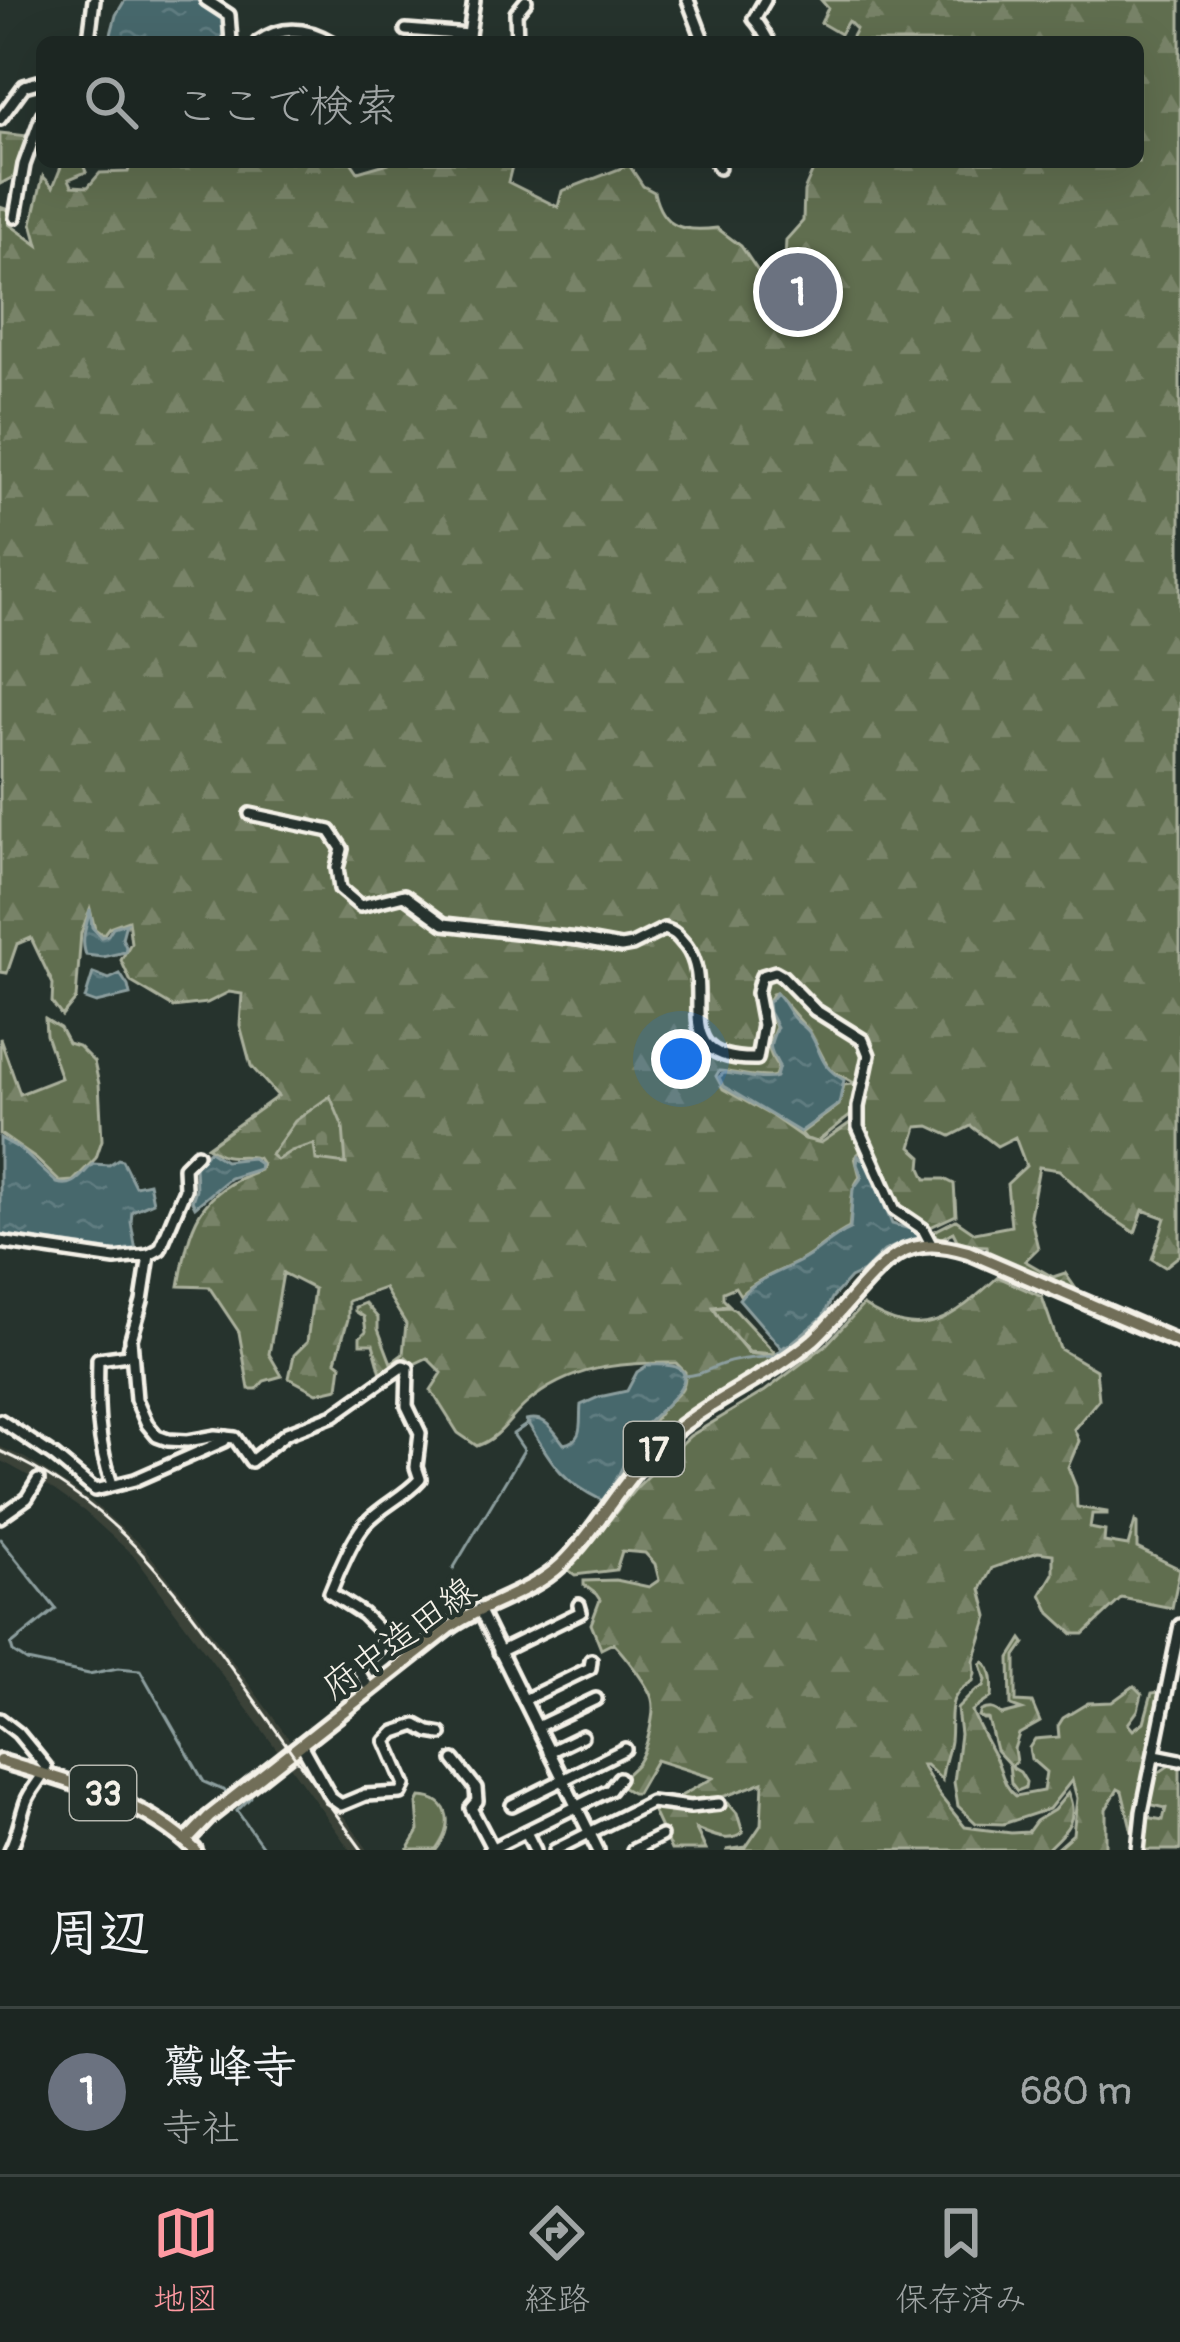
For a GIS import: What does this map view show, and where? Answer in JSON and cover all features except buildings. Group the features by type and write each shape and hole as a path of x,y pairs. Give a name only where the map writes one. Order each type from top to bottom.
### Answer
{"main road":[{"path":"931,1244 968,1252 1180,1343"},
{"name":"府中造田線","path":"190,1845 209,1817 435,1638 560,1565 658,1446 809,1343 898,1254 931,1244"},
{"name":"33","path":"0,1761 116,1799 190,1845"}],"street":[{"path":"89,36 94,0"},
{"path":"206,0 229,15 231,36"},
{"path":"469,36 474,0"},
{"path":"688,0 702,36"},
{"path":"763,36 754,19 765,0"},
{"path":"517,36 516,13 526,1"},
{"path":"406,30 453,36"},
{"path":"266,36 312,31 321,36"},
{"path":"0,119 24,86 36,83"},
{"path":"15,218 24,165 36,132"},
{"path":"250,814 330,831 342,849 337,868 340,889 360,906 404,895 444,924 621,947 657,931 674,931 696,967 697,1025 703,1040 717,1052 757,1059 763,1024 757,993 760,981 768,973 782,976 814,1010 867,1046 858,1127 895,1210 923,1229 931,1244"},
{"path":"0,1243 115,1258 149,1255 160,1250 185,1189 184,1167 197,1154"},
{"path":"112,1484 101,1455 98,1359 128,1355 149,1255"},
{"path":"131,1339 136,1399 149,1428 168,1440 235,1438 251,1461 287,1432 334,1414 388,1375 408,1368 407,1406 420,1433 416,1467 420,1479 362,1527 330,1593 355,1607 385,1636 384,1643 357,1668 370,1690"},
{"path":"0,1420 95,1490 135,1480 224,1442 226,1437"},
{"path":"0,1516 27,1498 54,1456"},
{"path":"481,1656 581,1612 579,1606"},
{"path":"479,1609 598,1850"},
{"path":"1138,1850 1180,1625"},
{"path":"524,1700 590,1668 591,1660"},
{"path":"537,1727 596,1699"},
{"path":"0,1719 46,1767 31,1791 10,1850"},
{"path":"302,1745 332,1798 341,1805 365,1795 401,1793 405,1785 386,1741 395,1732 416,1725 441,1734"},
{"path":"549,1752 582,1736"},
{"path":"512,1805 625,1749"},
{"path":"1155,1755 1180,1760"},
{"path":"454,1760 476,1788 477,1801 471,1808 491,1849 610,1790 619,1778"},
{"path":"555,1850 651,1802 690,1807 718,1804"},
{"path":"526,1832 536,1850"},
{"path":"632,1850 661,1836"}],"shaded area":[{"path":"0,1447 91,1501 144,1548 294,1746 281,1755 135,1557 84,1511 0,1460"},
{"path":"301,1757 368,1850 350,1850 290,1766"}],"green space":[{"path":"821,0 1180,0 1180,1255 1165,1267 1152,1259 1165,1218 1143,1210 1135,1233 1105,1213 1059,1170 1039,1167 1030,1215 1038,1248 1025,1261 1053,1277 1065,1273 1075,1292 988,1254 987,1246 957,1240 953,1232 940,1239 933,1232 956,1220 975,1233 1011,1226 1007,1184 1026,1166 1015,1137 997,1146 971,1126 951,1136 929,1126 917,1127 911,1147 922,1157 926,1179 954,1184 956,1215 928,1228 894,1201 860,1119 865,1089 829,1069 810,1032 772,994 768,1007 776,1027 769,1047 778,1067 775,1076 719,1071 716,1076 723,1089 805,1139 821,1143 853,1121 862,1150 855,1157 860,1177 852,1194 849,1228 740,1295 735,1287 723,1292 729,1305 713,1307 721,1320 748,1353 774,1359 656,1436 610,1493 642,1430 682,1388 685,1372 676,1363 596,1369 560,1381 477,1446 458,1433 431,1390 442,1373 427,1358 414,1364 406,1357 382,1377 373,1344 360,1344 366,1331 364,1317 355,1307 365,1303 378,1318 391,1363 403,1354 406,1324 384,1288 348,1301 336,1361 341,1365 338,1388 317,1393 289,1378 294,1355 307,1342 314,1289 283,1273 269,1354 282,1376 249,1389 239,1332 209,1287 179,1286 187,1245 200,1213 222,1189 260,1170 262,1164 258,1158 228,1156 207,1147 278,1096 251,1066 240,1025 242,994 229,992 207,1003 173,1007 131,982 121,960 131,943 128,920 109,927 103,935 95,929 90,909 81,933 76,999 62,1016 52,1003 53,984 31,938 17,944 7,973 0,972 0,207 9,210 9,224 38,245 32,223 43,176 53,187 61,168 84,168 86,172 69,179 72,186 88,187 100,173 128,172 129,168 355,168 358,172 372,168 512,168 508,182 558,207 562,191 631,168 643,186 654,192 669,221 685,228 717,228 741,246 766,283 784,278 786,240 803,221 804,191 813,168 1144,168 1144,36 852,36 856,29 848,21 840,34 821,23 828,8"},
{"path":"0,133 28,136 15,176 0,184"},
{"path":"45,1019 94,1062 99,1084 102,1140 96,1158 73,1181 60,1182 0,1134 0,1038 20,1094 61,1078"},
{"path":"844,1085 856,1087 850,1116 817,1142 806,1139 801,1133 839,1105"},
{"path":"330,1096 343,1127 346,1164 316,1160 314,1144 277,1160 271,1155 295,1121"},
{"path":"998,1277 1042,1297 1060,1349 1096,1370 1099,1399 1074,1429 1079,1441 1068,1467 1077,1507 1107,1512 1092,1514 1090,1528 1105,1531 1104,1542 1128,1546 1135,1521 1137,1548 1180,1569 1172,1608 1122,1598 1084,1634 1073,1634 1050,1613 1041,1594 1053,1574 1053,1554 1038,1552 992,1568 981,1589 988,1616 973,1681 958,1693 952,1706 942,1780 922,1765 965,1827 1028,1832 1068,1793 1072,1811 1064,1831 1046,1850 726,1850 746,1847 761,1825 763,1782 708,1800 672,1801 713,1778 656,1760 637,1793 618,1785 644,1751 652,1699 613,1643 601,1649 591,1624 600,1600 584,1581 616,1580 649,1587 659,1580 655,1564 645,1553 622,1551 616,1570 575,1575 568,1570 636,1488 690,1436 765,1391 826,1345 863,1305 903,1323 935,1321 966,1305"},
{"path":"730,1307 776,1354 749,1352 714,1308"},
{"path":"1022,1639 1025,1643 1016,1656 1016,1702 1032,1703 1040,1722 1019,1734 1014,1749 1013,1768 1026,1782 1017,1791 1009,1764 996,1750 988,1719 979,1716 987,1709 1002,1715 1022,1710 1011,1706 1010,1658"},
{"path":"984,1662 991,1673 992,1697 972,1711 1016,1796 1043,1791 1046,1772 1031,1759 1029,1748 1035,1739 1059,1737 1063,1718 1088,1703 1112,1702 1134,1686 1142,1694 1128,1724 1133,1730 1144,1722 1152,1693 1159,1692 1132,1832 1118,1789 1106,1809 1106,1850 1055,1850 1073,1834 1077,1798 1072,1780 1049,1809 1003,1824 976,1823 958,1806 954,1782 960,1734 957,1709 984,1686"},
{"path":"1174,1763 1180,1765 1180,1850 1142,1850 1146,1817 1163,1820 1166,1808 1149,1804 1153,1784"},
{"path":"420,1797 439,1803 447,1816 436,1850 408,1850 419,1831"},
{"path":"728,1803 743,1833 726,1838 696,1829 706,1850 671,1850 651,1807 714,1808"}],"water":[{"path":"125,0 200,0 226,19 227,36 111,36"},
{"path":"90,909 92,927 101,937 126,923 125,952 86,955"},
{"path":"93,973 109,979 120,974 130,995 96,1003 85,999"},
{"path":"776,993 809,1032 825,1064 844,1080 839,1104 800,1132 723,1086 719,1077 724,1073 776,1077 779,1066 771,1047 777,1027 768,1003"},
{"path":"0,1138 20,1149 57,1183 77,1180 93,1164 122,1160 135,1186 149,1183 153,1202 132,1211 136,1251 0,1234"},
{"path":"209,1151 225,1161 252,1158 259,1169 230,1178 195,1207 195,1165"},
{"path":"858,1156 867,1163 892,1224 921,1232 920,1240 884,1251 850,1278 823,1317 783,1350 739,1299 759,1282 850,1229 853,1189 862,1177"},
{"path":"648,1365 671,1366 682,1371 684,1379 670,1401 636,1434 603,1501 565,1476 526,1420 544,1422 564,1444 571,1442 580,1429 581,1405 627,1391 637,1372"}],"waterway":[{"path":"683,1376 736,1360 775,1356 785,1346"},
{"path":"453,1569 524,1450 513,1434 529,1423"},
{"path":"0,1539 56,1609 11,1645 13,1652 27,1661 89,1674 118,1668 140,1670 204,1782 227,1792"},
{"path":"412,1666 465,1627"},
{"path":"237,1811 249,1794 303,1753"},
{"path":"237,1811 265,1850"}],"railway":[{"path":"0,1451 77,1495 138,1550 192,1613 362,1850"}],"place":[{"name":"鷲峰寺","path":"798,292"}]}
